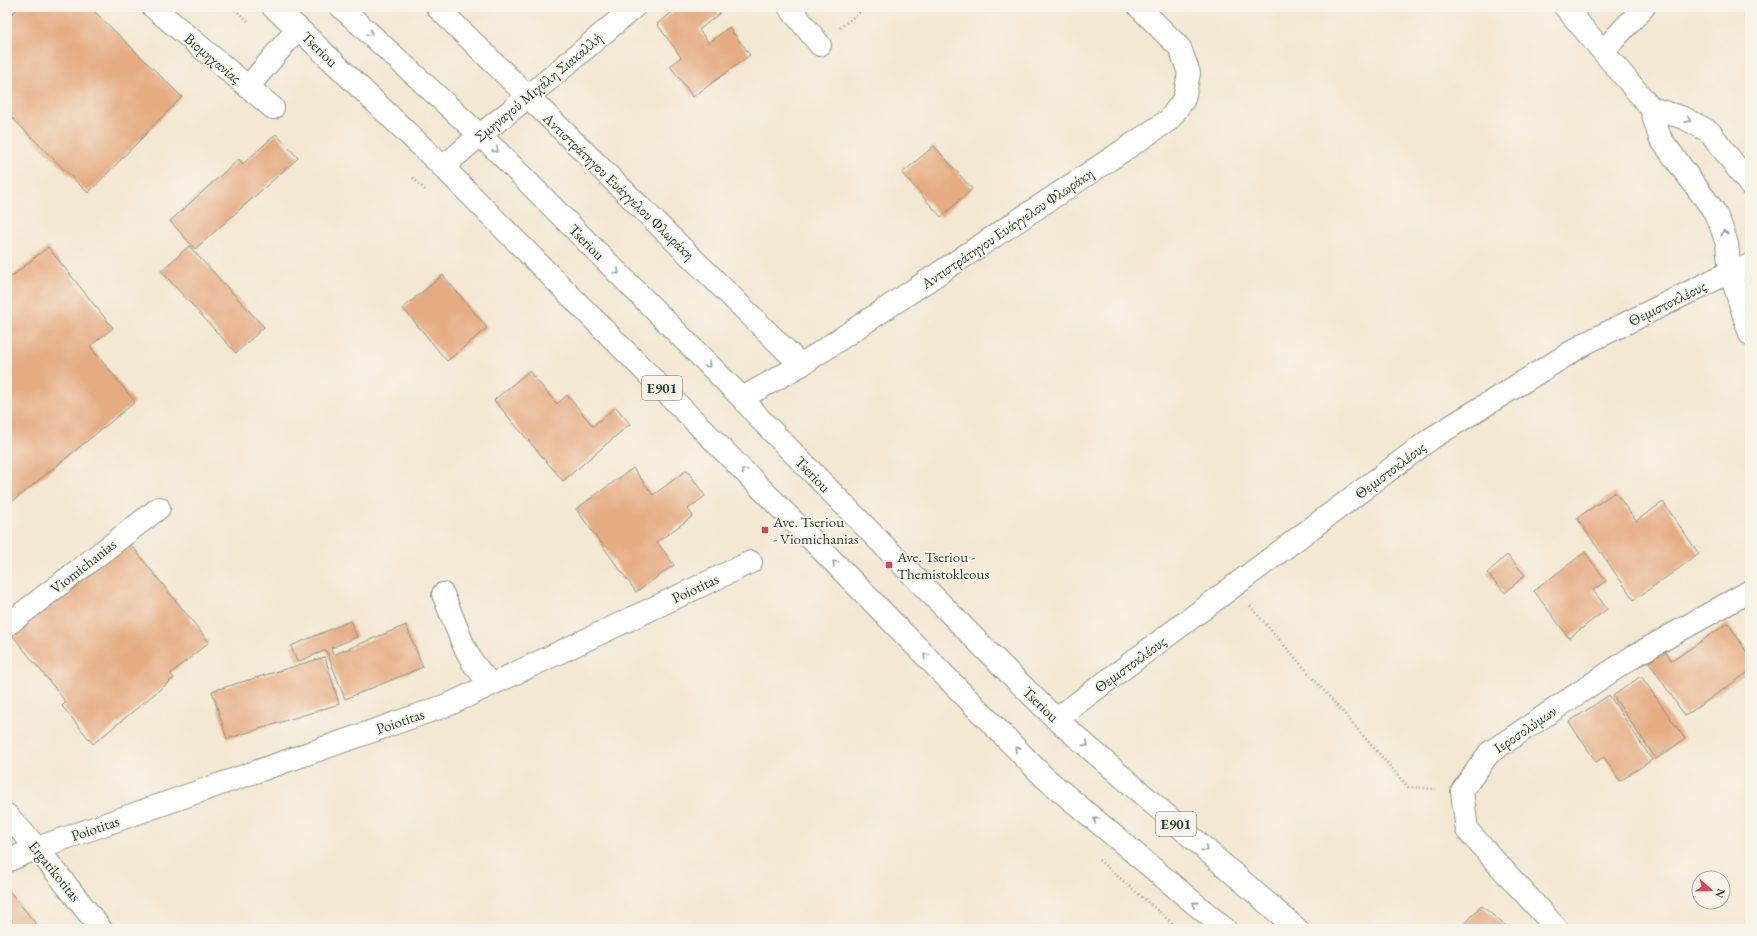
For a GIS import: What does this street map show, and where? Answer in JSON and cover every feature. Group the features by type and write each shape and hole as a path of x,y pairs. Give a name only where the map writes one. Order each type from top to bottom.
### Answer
{"street":[{"name":"Βιομηχανίας","path":"153,7 273,108"},
{"name":"Tseriou","path":"273,7 298,28 443,167 815,542 1044,777 1225,929"},
{"name":"Tseriou","path":"341,7 480,135 742,398 761,420 986,650 1056,719 1297,929"},
{"name":"Αντιστράτηγου Ευάγγελου Φλωράκη","path":"437,7 801,365"},
{"name":"Σμηναγού Μιχάλη Σιακαλλή","path":"443,167 634,7"},
{"path":"789,7 820,45"},
{"name":"Αντιστράτηγου Ευάγγελου Φλωράκη","path":"742,398 801,365 1169,120 1184,99 1189,73 1180,48 1139,7"},
{"path":"1565,7 1651,108 1660,138 1714,211 1727,244 1740,268 1750,334"},
{"path":"1603,51 1644,7"},
{"path":"248,87 298,28"},
{"path":"1651,108 1684,118 1710,132 1750,185"},
{"name":"Θεμιστοκλέους","path":"1056,719 1432,438 1586,343 1740,268"},
{"name":"Viomichanias","path":"7,625 159,508"},
{"name":"Poiotitas","path":"7,861 37,848 450,704 751,562"},
{"name":"Ιεροσολύμων","path":"1462,791 1489,753 1634,656 1750,591"},
{"path":"443,594 463,644 473,663 490,684"},
{"path":"1462,791 1467,830 1557,929"},
{"name":"Ergatikotitas","path":"7,815 37,848 96,927"}],"path":[{"path":"820,45 866,7"},
{"path":"1234,587 1408,787 1462,791"}],"building":[{"path":"19,7 90,7 182,97 88,193 7,113 7,19"},
{"path":"679,7 716,7 720,13 699,30 709,43 729,27 750,55 693,97 670,66 681,57 657,24"},
{"path":"276,134 298,158 195,249 170,221 239,159 243,164"},
{"path":"934,146 972,189 941,217 902,173"},
{"path":"189,246 264,327 236,353 161,271"},
{"path":"48,247 113,328 90,346 135,402 7,506 7,280"},
{"path":"443,275 487,328 447,361 403,308"},
{"path":"529,371 557,404 567,395 593,426 616,407 630,424 563,481 494,400"},
{"path":"633,468 653,495 687,470 705,496 688,509 693,516 657,542 674,565 636,592 576,509"},
{"path":"1615,492 1636,521 1663,502 1699,554 1634,600 1577,518"},
{"path":"127,540 209,642 170,674 174,678 93,744 62,706 66,702 12,635"},
{"path":"1585,552 1606,581 1593,590 1607,609 1569,638 1534,591"},
{"path":"1507,555 1525,575 1505,593 1487,573"},
{"path":"350,621 357,637 331,648 333,655 406,625 423,667 345,699 326,650 297,662 291,646"},
{"path":"1728,623 1750,657 1750,671 1685,716 1649,662 1665,651 1672,661"},
{"path":"325,657 339,704 227,739 212,691"},
{"path":"1641,676 1685,739 1656,759 1613,696"},
{"path":"1609,695 1652,760 1620,781 1604,757 1596,762 1569,722"},
{"path":"7,888 40,929 7,929"},
{"path":"1481,905 1509,929 1461,929"}],"place":[{"name":"Ave. Tseriou - Viomichanias","path":"765,530"},
{"name":"Ave. Tseriou - Themistokleous","path":"889,565"}]}
